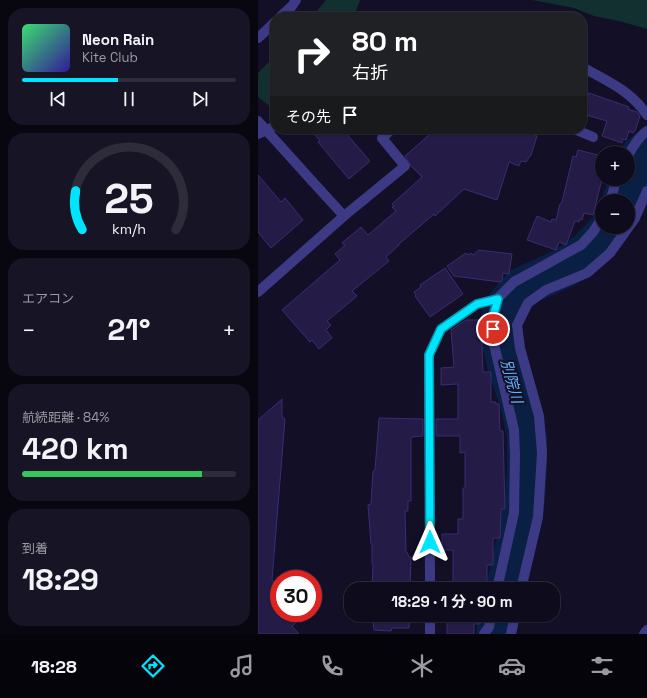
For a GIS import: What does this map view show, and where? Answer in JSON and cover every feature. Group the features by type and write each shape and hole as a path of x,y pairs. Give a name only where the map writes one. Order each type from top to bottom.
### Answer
{"street":[{"path":"285,12 296,0"},
{"path":"258,38 270,27"},
{"path":"587,70 614,83 639,103 647,115"},
{"path":"258,121 344,216"},
{"path":"258,134 270,128"},
{"path":"634,146 647,131"},
{"path":"258,292 344,216 405,166 382,138 386,134"},
{"path":"586,134 593,137"},
{"path":"523,582 538,517 542,453 539,416 520,348 517,325 528,303 546,290 587,273 610,253 635,218 647,191"},
{"path":"499,582 514,513 515,455 514,430 493,340 493,317 498,299 514,282 581,245 595,229"},
{"path":"430,582 429,355 441,329 477,304 498,299"},
{"path":"430,622 430,634"},
{"path":"484,634 489,627 490,622"},
{"path":"510,634 513,622"},
{"path":"644,634 647,630"}],"green space":[{"path":"326,0 360,0 356,12 316,12"},
{"path":"532,0 647,0 647,29 594,16 574,8"},
{"path":"270,61 270,106 258,97 258,73"}],"building":[{"path":"589,93 629,107 628,109 637,112 640,116 635,131 633,133 629,131 626,140 623,139 622,143 602,136 607,121 587,115 587,100"},
{"path":"314,134 346,134 370,161 349,179 318,142 320,141"},
{"path":"533,134 537,136 531,155 526,162 521,161 519,166 509,162 497,200 464,189 435,216 434,214 399,244 386,257 389,261 352,291 357,296 327,321 331,325 326,330 332,338 319,349 312,340 310,342 282,310 340,260 335,254 345,245 342,243 361,227 368,235 396,211 392,207 394,206 392,204 422,177 411,166 405,156 429,135"},
{"path":"578,150 595,154 595,186 600,186 598,194 595,194 595,207 593,215 584,213 582,220 580,219 579,222 575,221 566,245 559,242 556,250 527,240 537,216 551,222 552,219 556,220 573,156 576,157"},
{"path":"258,175 281,202 285,198 303,220 271,248 258,232"},
{"path":"479,250 512,254 509,274 503,273 502,281 500,282 454,276 447,266 466,253 468,255 471,253 473,255"},
{"path":"445,268 463,294 430,317 415,296 416,295 414,292 421,287 420,285"},
{"path":"466,320 481,320 483,372 491,372 491,402 496,402 496,404 499,404 500,431 503,431 505,509 501,509 500,538 493,538 493,565 487,565 487,582 453,582 453,550 442,550 442,534 458,534 458,519 463,519 463,488 465,488 465,452 460,453 460,436 436,436 436,419 458,419 458,384 441,385 441,368 454,367 451,330"},
{"path":"282,399 282,417 285,419 273,570 270,570 270,622 297,622 292,626 299,634 258,634 258,420"},
{"path":"379,418 423,419 423,436 411,437 411,501 408,501 408,511 405,511 406,552 409,557 411,557 410,582 372,582 372,544 368,505 371,504 373,471 375,470"},
{"path":"373,622 409,622 409,628 392,628 391,631 374,630"},
{"path":"447,622 480,622 480,624 474,624 474,634 447,634"}],"waterway":[{"name":"別院川","path":"625,194 638,158 647,150"},
{"name":"別院川","path":"507,582 525,500 527,437 520,404 507,364 499,329 503,309 522,287 564,268 587,252 604,234"},
{"name":"別院川","path":"496,634 499,622"}],"route":[{"path":"430,542 429,355 441,329 477,304 498,299 493,317 493,329"}]}
